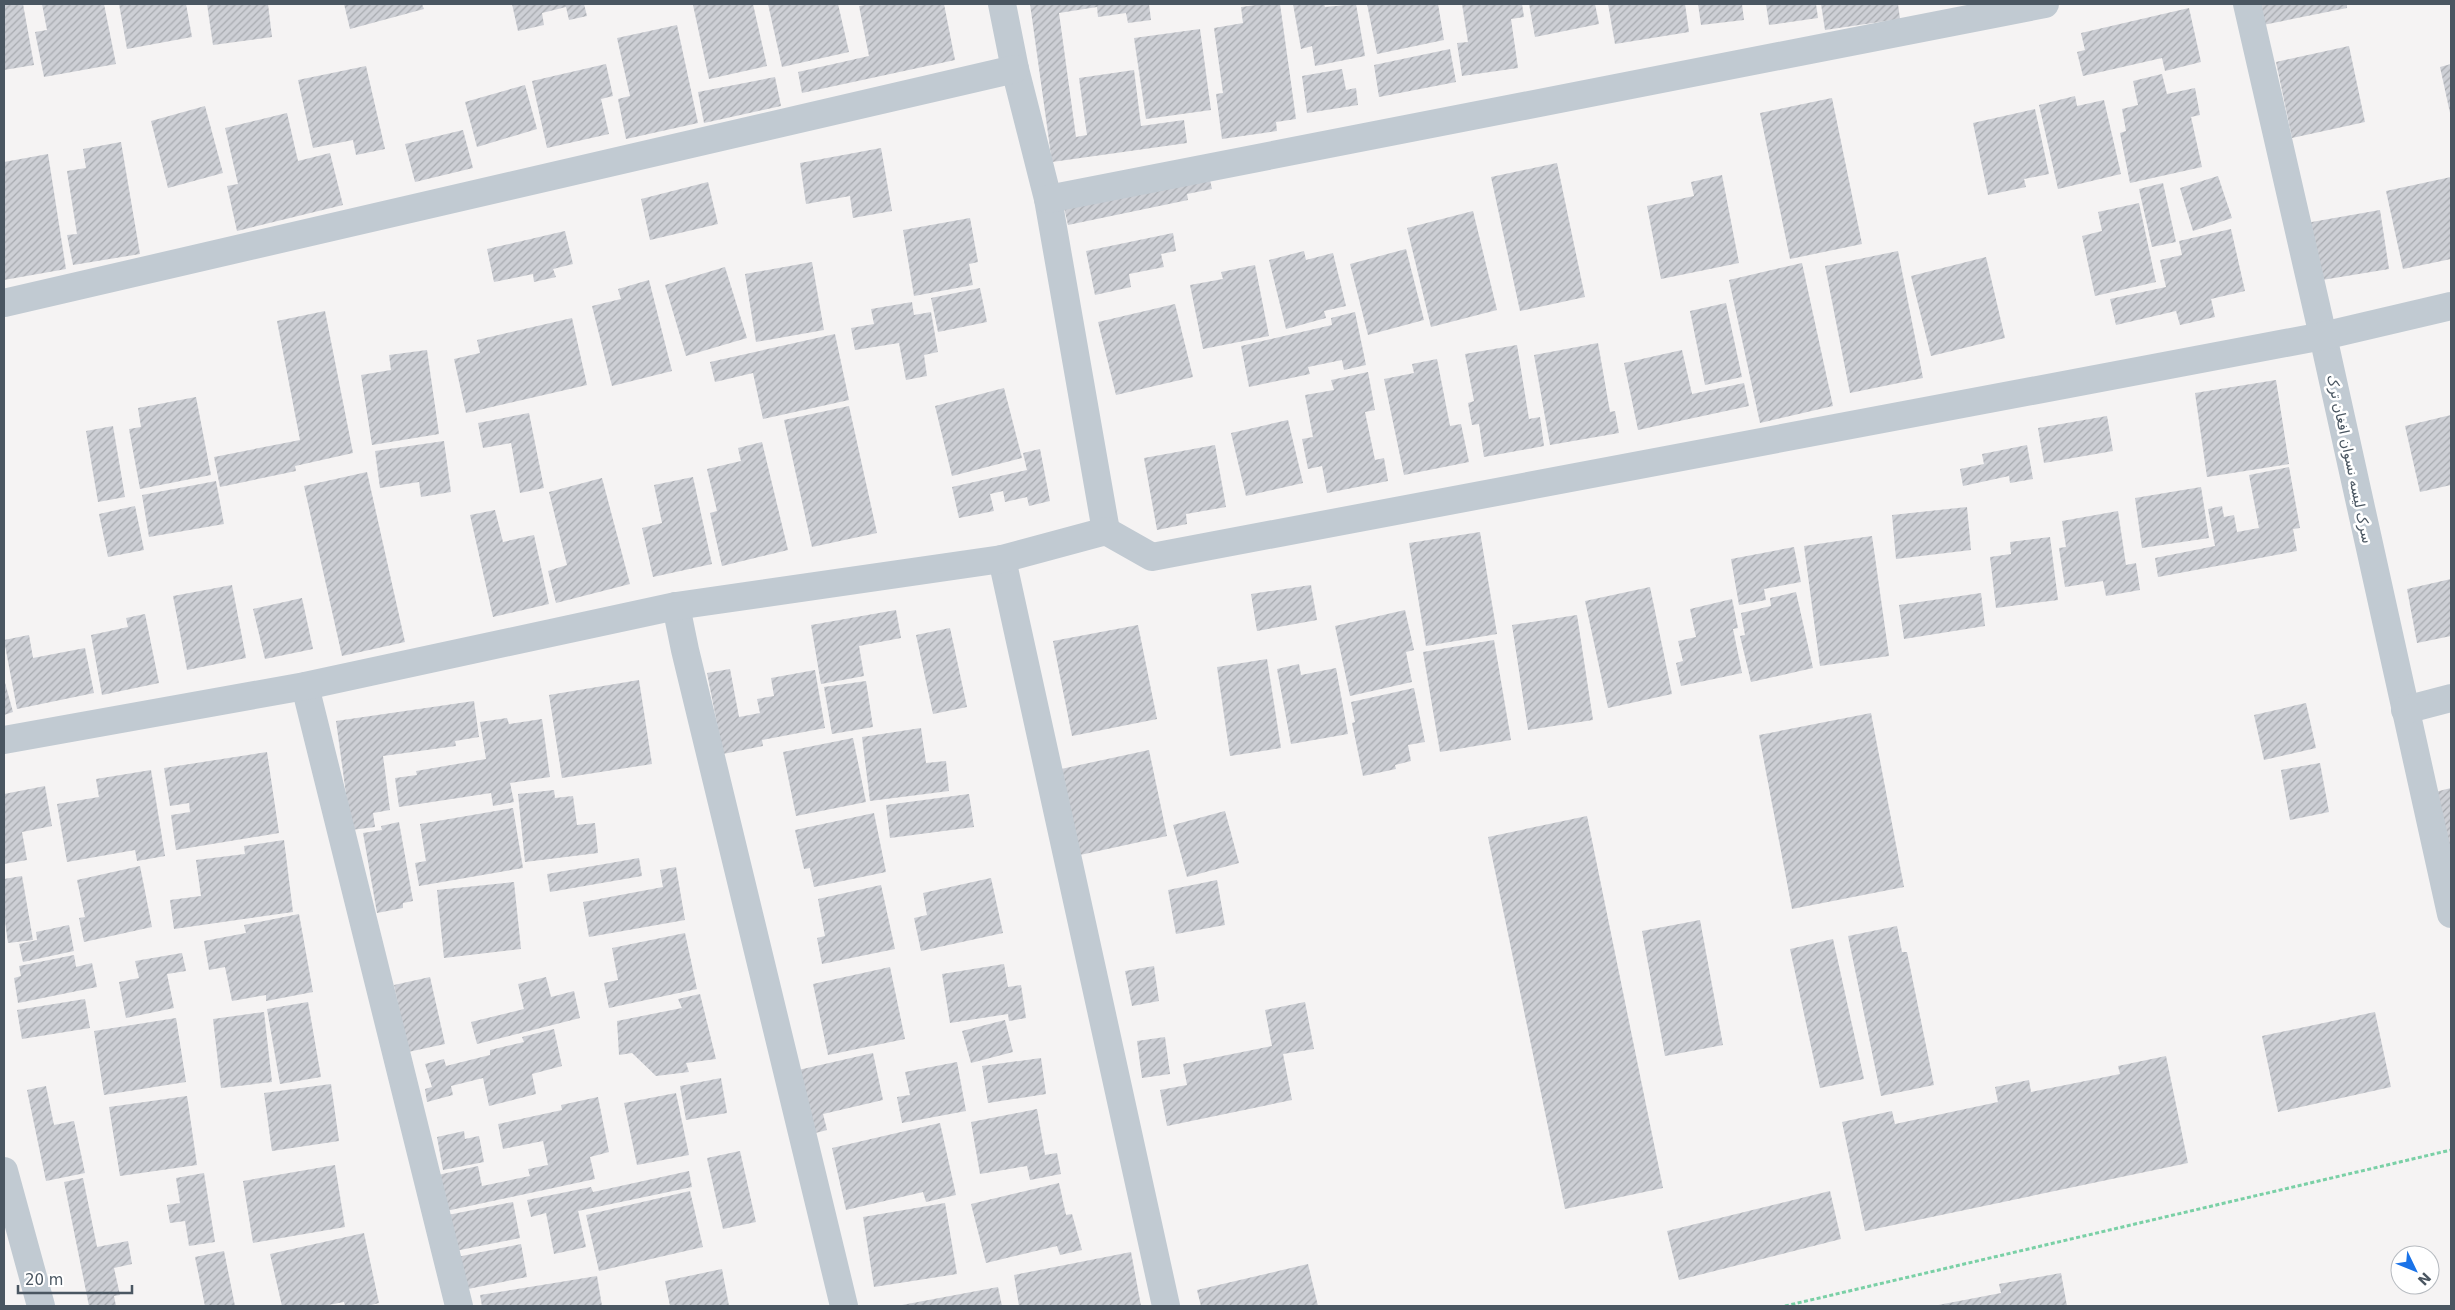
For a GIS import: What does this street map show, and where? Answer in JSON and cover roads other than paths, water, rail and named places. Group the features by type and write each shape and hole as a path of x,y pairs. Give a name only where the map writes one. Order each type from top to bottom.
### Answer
{"street":[{"path":"1002,4 1015,69 1048,199 1106,532"},
{"path":"1048,199 2044,4"},
{"name":"سرک لیسه نسوان افغان‌ ترک","path":"2246,4 2323,336 2451,914"},
{"path":"4,303 1015,69"},
{"path":"4,740 305,686 676,606 1002,559 1106,532 1152,557 2323,336 2451,306"},
{"path":"1002,559 1166,1306"},
{"path":"676,606 685,650 844,1306"},
{"path":"305,686 459,1306"},
{"path":"2405,710 2451,698"},
{"path":"4,1171 42,1306"}]}
